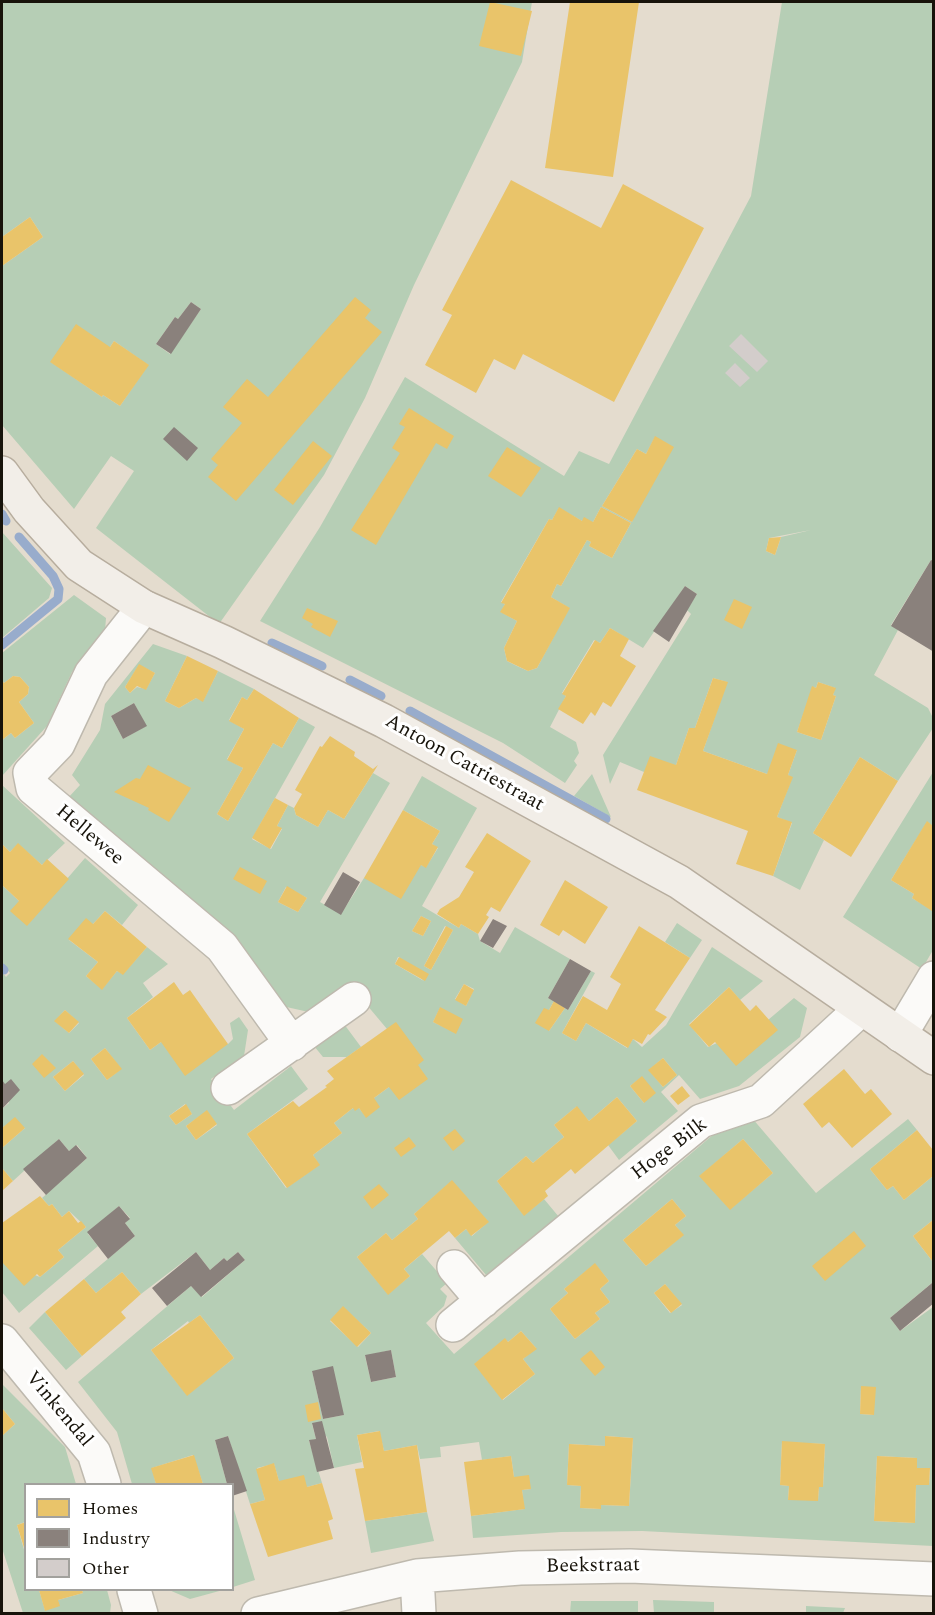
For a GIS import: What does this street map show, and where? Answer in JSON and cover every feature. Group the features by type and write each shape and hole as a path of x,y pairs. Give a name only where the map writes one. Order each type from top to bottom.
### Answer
{"main road":[{"name":"Antoon Catriestraat","path":"2,473 29,510 79,565 144,607 224,642 384,721 679,882 933,1058"}],"street":[{"name":"Hellewee","path":"144,607 91,674 58,744 30,773 33,789 222,947 292,1044"},
{"path":"900,1035 933,978"},
{"path":"228,1088 354,999"},
{"name":"Hoge Bilk","path":"453,1325 701,1121 762,1101 861,1009"},
{"path":"454,1267 483,1301"},
{"name":"Vinkendal","path":"2,1341 94,1453 103,1483"},
{"name":"Beekstraat","path":"258,1614 417,1576 520,1568 630,1566 933,1579"},
{"path":"417,1576 419,1614"},
{"path":"134,1591 141,1614"}],"green space":[{"path":"2,2 532,2 522,62 414,285 365,398 324,475 219,624 96,528 134,471 111,456 74,509 2,425 2,266 43,237 30,217 2,237","holes":["191,302 201,309 170,354 156,344 175,317 178,319","114,341 148,365 120,406 103,395 102,397 51,362 110,347"]},
{"path":"782,2 933,2 933,561 931,560 891,625 898,630 874,675 928,708 933,718 933,728 898,781 860,757 813,833 824,840 800,890 773,876 792,823 777,817 792,778 788,775 797,750 767,774 703,751 727,682 713,678 695,728 689,728 676,765 644,772 620,762 610,784 603,755 691,614 687,610 697,594 685,586 643,648 610,628 600,643 594,640 562,693 566,696 550,727 576,742 579,753 574,761 577,765 565,783 503,743 260,621 320,527 405,377 564,476 579,451 609,464 751,196","holes":["655,437 632,522 602,506 637,449 646,454","601,507 631,523 612,558 589,546 591,542 587,540 561,586 557,584 551,597 569,608 537,668 528,671 507,661 504,648 517,621 501,612 505,604 501,602 549,519 552,520 559,508 582,521 593,522","811,530 781,537 775,555 766,551 769,538","818,682 835,688 833,695 836,696 821,740 797,732 813,687 816,688"]},
{"path":"2,532 52,588 49,598 2,638"},
{"path":"74,595 106,618 105,631 72,672 47,726 2,776 2,740 11,733 15,738 34,723 19,702 28,694 29,687 20,677 13,676 4,683 2,680 2,653"},
{"path":"153,644 187,656 165,701 179,708 196,698 203,701 218,671 254,689 247,700 242,697 229,720 244,729 227,759 243,768 217,814 228,821 273,743 282,748 299,718 315,727 252,839 271,849 282,829 277,826 288,805 294,808 296,815 318,827 328,810 344,819 373,773 390,783 320,902 341,914 364,878 421,865 426,867 438,848 432,844 440,831 403,810 422,776 477,808 422,906 459,928 461,924 478,934 480,941 500,953 515,927 570,959 548,998 554,1001 549,1010 549,1031 565,1008 568,1010 591,971 595,973 562,1033 576,1041 586,1023 627,1048 633,1039 642,1047 666,1025 712,947 763,981 740,1000 729,987 689,1024 708,1047 768,1020 794,998 807,1008 800,1037 739,1086 700,1099 679,1075 661,1092 678,1111 619,1160 608,1145 637,1121 617,1097 589,1121 576,1107 554,1125 564,1137 533,1163 526,1156 497,1181 524,1215 544,1199 559,1217 486,1275 455,1238 466,1229 472,1236 488,1222 452,1181 414,1214 418,1219 392,1240 386,1233 357,1257 388,1294 410,1276 404,1269 422,1254 447,1283 440,1289 447,1296 444,1306 426,1323 454,1354 727,1123 752,1118 816,1193 908,1119 917,1130 870,1169 887,1190 893,1186 904,1200 933,1176 933,1220 913,1236 933,1262 933,1282 890,1318 900,1331 933,1307 933,1546 642,1531 561,1532 473,1538 471,1516 524,1509 522,1490 531,1489 514,1477 511,1456 482,1460 479,1442 440,1447 441,1457 420,1459 417,1445 384,1451 379,1431 357,1435 362,1462 334,1468 327,1437 312,1424 316,1439 309,1441 322,1483 307,1487 279,1481 274,1464 257,1468 265,1500 250,1504 228,1436 215,1440 227,1483 203,1483 193,1455 152,1468 156,1483 132,1483 117,1432 78,1382 191,1286 202,1297 245,1260 238,1252 227,1261 224,1258 210,1270 196,1252 141,1294 122,1272 96,1293 84,1279 135,1236 125,1223 130,1218 119,1206 88,1234 98,1246 19,1313 2,1292 2,1262 40,1277 64,1257 58,1250 86,1227 69,1211 62,1217 52,1204 49,1206 42,1198 87,1158 77,1145 69,1151 59,1139 13,1181 2,1168 2,1148 25,1128 6,1125 2,1128 2,1109 9,1103 2,1080 2,972 6,977 10,973 2,963 2,885 19,901 27,925 85,858 138,905 122,925 105,911 93,924 69,940 98,962 86,976 102,989 117,971 123,974 147,947 168,964 143,983 153,997 127,1018 150,1050 161,1042 228,1044 233,1039 230,1023 239,1017 248,1030 244,1056 211,1079 234,1110 291,1066 308,1089 247,1134 286,1188 319,1165 313,1155 342,1133 334,1123 353,1108 359,1108 366,1117 374,1098 389,1087 387,1029 351,986 313,1013 282,1006 67,799 80,785 72,775 100,730 105,704","holes":["139,665 155,673 146,689 137,687 130,693 125,687","134,703 146,726 123,739 111,716","286,887 307,898 298,912 278,902","421,916 431,921 423,936 412,931","445,926 453,930 431,970 424,966","399,957 424,981 395,964","464,984 474,989 466,1006 455,999","440,1008 456,1033 433,1022","65,1010 79,1023 69,1033 55,1021","105,1048 121,1069 107,1080 91,1059","663,1058 677,1075 663,1087 649,1070","73,1061 84,1075 65,1091 53,1077","642,1077 644,1103 630,1086","185,1104 192,1114 176,1125 169,1116","207,1111 217,1125 196,1140 186,1126","743,1139 773,1173 730,1209 700,1176","672,1199 686,1216 675,1225 683,1235 646,1266 623,1240","595,1264 609,1281 600,1289 610,1302 595,1313 600,1319 575,1339 550,1309 568,1293 564,1289","665,1284 682,1305 670,1313 654,1293","343,1307 371,1333 358,1347 330,1321","200,1315 234,1358 187,1395 151,1350 188,1321 189,1323","521,1331 536,1348 523,1359 535,1374 503,1400 475,1364 505,1339 508,1342","391,1350 396,1377 371,1382 365,1356","312,1371 344,1415 323,1419","861,1387 874,1415 860,1414","606,1436 633,1438 629,1506 601,1505 600,1509 580,1508 581,1486 567,1485 569,1444 605,1446","782,1442 825,1444 823,1487 819,1487 818,1500 788,1500 789,1486 780,1485","877,1456 917,1458 917,1468 930,1469 929,1485 916,1485 915,1523 874,1521"]},
{"path":"933,772 933,826 927,822 891,880 914,894 912,898 932,910 933,908 933,950 922,969 843,917"},
{"path":"592,774 611,817 574,796"},
{"path":"2,785 65,843 42,865 18,844 10,852 2,844"},
{"path":"677,923 702,940 690,958 665,942"},
{"path":"344,1024 361,1047 347,1057 323,1057 314,1046"},
{"path":"45,1312 82,1356 66,1370 29,1328"},
{"path":"2,1384 65,1447 76,1483 24,1483 24,1522 17,1525 24,1550 24,1591 39,1591 45,1610 58,1600 83,1593 82,1591 107,1591 111,1605 110,1613 23,1613 2,1548 2,1436 15,1424 2,1408"},
{"path":"234,1510 255,1580 234,1587"},
{"path":"427,1512 434,1541 371,1553 365,1521"},
{"path":"171,1591 219,1591 190,1599"},
{"path":"653,1600 714,1602 714,1613 654,1613"},
{"path":"571,1601 638,1601 638,1613 570,1613"},
{"path":"806,1606 845,1608 843,1613 806,1613"}],"building: Homes":[{"path":"490,2 532,11 521,56 479,46"},
{"path":"570,2 639,2 613,177 545,168"},
{"path":"511,180 601,228 623,184 704,228 614,402 523,354 515,370 494,359 476,393 425,365 452,315 442,310"},
{"path":"30,217 43,237 2,266 2,237"},
{"path":"355,297 371,310 365,318 382,332 236,501 208,477 218,465 211,459 242,423 223,407 247,379 268,397"},
{"path":"76,324 110,347 114,341 149,365 120,406 103,395 102,397 50,362"},
{"path":"409,408 454,436 447,449 436,443 376,545 351,530 400,453 392,448 405,427 399,424"},
{"path":"655,436 674,447 632,522 602,506 637,449 646,454"},
{"path":"313,441 332,456 293,505 274,490"},
{"path":"507,447 541,468 521,497 488,476"},
{"path":"559,507 582,521 584,517 593,522 601,507 631,523 612,558 589,546 591,542 587,540 561,586 557,584 551,597 570,608 537,668 528,671 507,661 504,648 517,621 500,612 505,604 501,603 549,519 552,520"},
{"path":"781,537 775,555 766,551 769,538"},
{"path":"734,599 752,607 742,629 724,620"},
{"path":"307,608 338,621 330,637 311,627 313,624 302,618"},
{"path":"610,628 629,639 620,656 636,666 611,707 603,702 595,716 591,712 583,724 558,709 566,696 562,694 595,640 600,643"},
{"path":"187,656 218,671 203,702 196,698 179,708 165,701"},
{"path":"139,664 155,673 146,690 137,686 130,693 125,687"},
{"path":"13,676 20,677 29,687 28,694 19,702 34,723 15,738 11,733 2,740 2,680 4,683"},
{"path":"713,678 728,682 703,751 767,774 778,743 797,750 788,775 793,777 777,817 792,822 773,876 736,864 748,831 637,790 650,756 676,765 689,728 695,728"},
{"path":"818,682 836,688 833,695 836,696 821,740 797,732 812,686 816,688"},
{"path":"254,689 299,718 282,748 273,743 228,821 217,814 243,768 227,760 244,729 229,721 242,697 247,700"},
{"path":"330,736 355,752 354,756 373,769 378,765 344,819 328,810 318,827 296,815 294,808 302,794 295,790 320,746 322,747"},
{"path":"860,757 898,781 851,857 813,833"},
{"path":"148,765 191,788 169,822 148,810 149,808 114,792 136,778 140,779"},
{"path":"275,798 288,805 277,826 282,828 270,849 252,838"},
{"path":"403,810 440,831 432,844 438,847 426,868 421,865 401,899 364,878"},
{"path":"927,821 933,826 932,911 912,898 914,894 891,880"},
{"path":"487,833 531,861 500,912 491,907 486,915 489,917 478,934 461,924 459,928 437,914 440,909 459,897 474,872 465,867"},
{"path":"18,843 42,865 47,859 69,879 27,926 10,911 19,901 2,885 2,844 10,852"},
{"path":"240,867 267,881 260,894 233,879"},
{"path":"565,880 608,907 585,944 563,930 559,936 540,925"},
{"path":"287,886 307,898 298,912 278,902"},
{"path":"105,911 147,947 123,975 117,971 102,990 86,976 98,962 68,939 86,918 93,924"},
{"path":"421,916 431,921 423,936 412,931"},
{"path":"446,926 453,930 431,970 424,966"},
{"path":"639,926 690,958 655,1010 667,1017 650,1035 648,1034 642,1044 633,1039 628,1048 586,1023 576,1041 562,1033 583,996 607,1010 621,984 610,977"},
{"path":"399,957 429,974 425,981 395,964"},
{"path":"174,982 183,995 190,990 228,1044 185,1076 161,1042 150,1050 127,1018"},
{"path":"464,984 474,990 466,1006 455,1000"},
{"path":"729,987 750,1011 756,1005 778,1030 736,1066 715,1042 709,1047 689,1025"},
{"path":"554,1001 565,1008 549,1031 535,1023 544,1008 549,1010"},
{"path":"440,1007 463,1019 456,1034 433,1022"},
{"path":"65,1010 79,1022 69,1033 54,1021"},
{"path":"396,1022 424,1060 418,1065 428,1079 399,1100 389,1087 374,1098 380,1107 366,1118 359,1108 355,1111 353,1108 334,1123 342,1133 313,1155 320,1165 287,1188 247,1134 293,1101 299,1107 327,1087 325,1086 334,1079 327,1071"},
{"path":"105,1048 122,1069 107,1080 91,1059"},
{"path":"42,1054 56,1068 44,1078 32,1064"},
{"path":"663,1058 677,1075 663,1087 648,1070"},
{"path":"73,1061 84,1074 65,1091 53,1077"},
{"path":"844,1069 865,1094 871,1089 892,1114 852,1148 829,1122 822,1128 803,1104"},
{"path":"642,1076 656,1093 644,1103 630,1086"},
{"path":"682,1086 690,1096 678,1105 670,1096"},
{"path":"617,1097 637,1121 575,1174 571,1169 545,1191 548,1196 524,1216 497,1181 526,1156 533,1163 564,1137 554,1125 577,1106 589,1121"},
{"path":"186,1104 192,1114 176,1125 169,1116"},
{"path":"207,1110 217,1124 196,1140 186,1126"},
{"path":"15,1117 25,1128 2,1148 2,1128"},
{"path":"455,1129 465,1141 453,1151 443,1138"},
{"path":"917,1130 933,1150 933,1176 904,1200 893,1186 887,1190 870,1169"},
{"path":"409,1137 416,1146 401,1157 394,1148"},
{"path":"743,1139 773,1173 730,1210 699,1176"},
{"path":"2,1168 13,1181 2,1191"},
{"path":"452,1180 489,1222 471,1236 466,1229 455,1238 449,1231 404,1269 410,1276 388,1295 357,1257 386,1233 392,1240 418,1219 414,1214"},
{"path":"379,1184 389,1195 372,1209 363,1197"},
{"path":"40,1196 49,1206 52,1204 62,1217 69,1211 78,1223 81,1221 86,1227 58,1250 64,1257 40,1277 37,1274 24,1286 2,1262 2,1223"},
{"path":"672,1199 686,1216 675,1225 684,1235 646,1266 623,1240"},
{"path":"933,1220 933,1262 913,1236"},
{"path":"854,1231 866,1246 825,1281 812,1266"},
{"path":"595,1263 609,1281 600,1289 610,1302 595,1313 600,1319 575,1339 550,1309 568,1293 564,1289"},
{"path":"122,1272 141,1294 121,1312 126,1318 82,1356 45,1312 84,1279 96,1293"},
{"path":"665,1284 682,1304 671,1313 654,1293"},
{"path":"343,1306 371,1333 357,1347 330,1320"},
{"path":"200,1315 234,1358 187,1396 151,1350"},
{"path":"521,1331 537,1349 523,1359 535,1374 502,1400 474,1364 505,1338 508,1342"},
{"path":"591,1350 605,1367 595,1376 580,1359"},
{"path":"861,1386 876,1387 874,1415 860,1414"},
{"path":"318,1402 321,1419 308,1422 305,1405"},
{"path":"2,1408 15,1424 2,1436"},
{"path":"380,1431 384,1451 417,1445 427,1512 365,1521 355,1469 364,1468 357,1435"},
{"path":"605,1436 633,1438 629,1506 601,1505 601,1509 580,1508 581,1486 567,1485 569,1444 605,1446"},
{"path":"782,1441 825,1444 823,1487 819,1487 818,1501 788,1500 789,1486 780,1485"},
{"path":"194,1455 203,1483 156,1483 151,1468"},
{"path":"511,1456 514,1477 529,1475 531,1489 522,1490 525,1509 471,1516 464,1462"},
{"path":"877,1456 917,1458 917,1468 930,1468 929,1485 916,1485 915,1523 874,1521"},
{"path":"274,1463 279,1481 304,1475 307,1487 322,1483 333,1519 328,1521 333,1539 268,1557 250,1504 265,1500 256,1469"},
{"path":"24,1523 24,1548 17,1525"},
{"path":"39,1591 82,1591 83,1593 58,1600 60,1606 45,1611"}],"building: Industry":[{"path":"191,302 201,309 171,354 156,344 175,317 178,319"},
{"path":"174,427 198,448 187,461 163,439"},
{"path":"931,560 934,561 934,652 891,626"},
{"path":"685,586 697,594 669,642 653,631"},
{"path":"134,703 147,726 123,739 111,716"},
{"path":"343,872 360,882 341,915 324,905"},
{"path":"493,919 507,926 493,948 480,941"},
{"path":"570,959 591,971 568,1010 548,998"},
{"path":"11,1079 20,1090 2,1109 2,1080 5,1084"},
{"path":"59,1139 69,1151 76,1145 87,1158 46,1195 23,1169"},
{"path":"119,1206 130,1219 125,1223 135,1236 108,1259 87,1232"},
{"path":"196,1252 210,1270 224,1258 227,1261 238,1252 245,1260 201,1297 191,1286 167,1306 152,1288"},
{"path":"932,1283 934,1303 900,1331 890,1318"},
{"path":"391,1350 396,1377 371,1382 365,1355"},
{"path":"333,1366 344,1415 323,1419 312,1371"},
{"path":"322,1421 334,1468 317,1472 309,1440 316,1439 312,1423"},
{"path":"228,1436 247,1491 234,1495 234,1483 227,1483 215,1440"}],"building: Other":[{"path":"741,334 768,361 757,372 729,346"},
{"path":"735,363 750,378 740,387 725,373"}],"waterway":[{"path":"2,514 6,521"},
{"path":"2,645 58,599 59,589 53,576 19,537"},
{"path":"272,643 322,666"},
{"path":"350,680 381,696"},
{"path":"410,711 606,819"}]}
